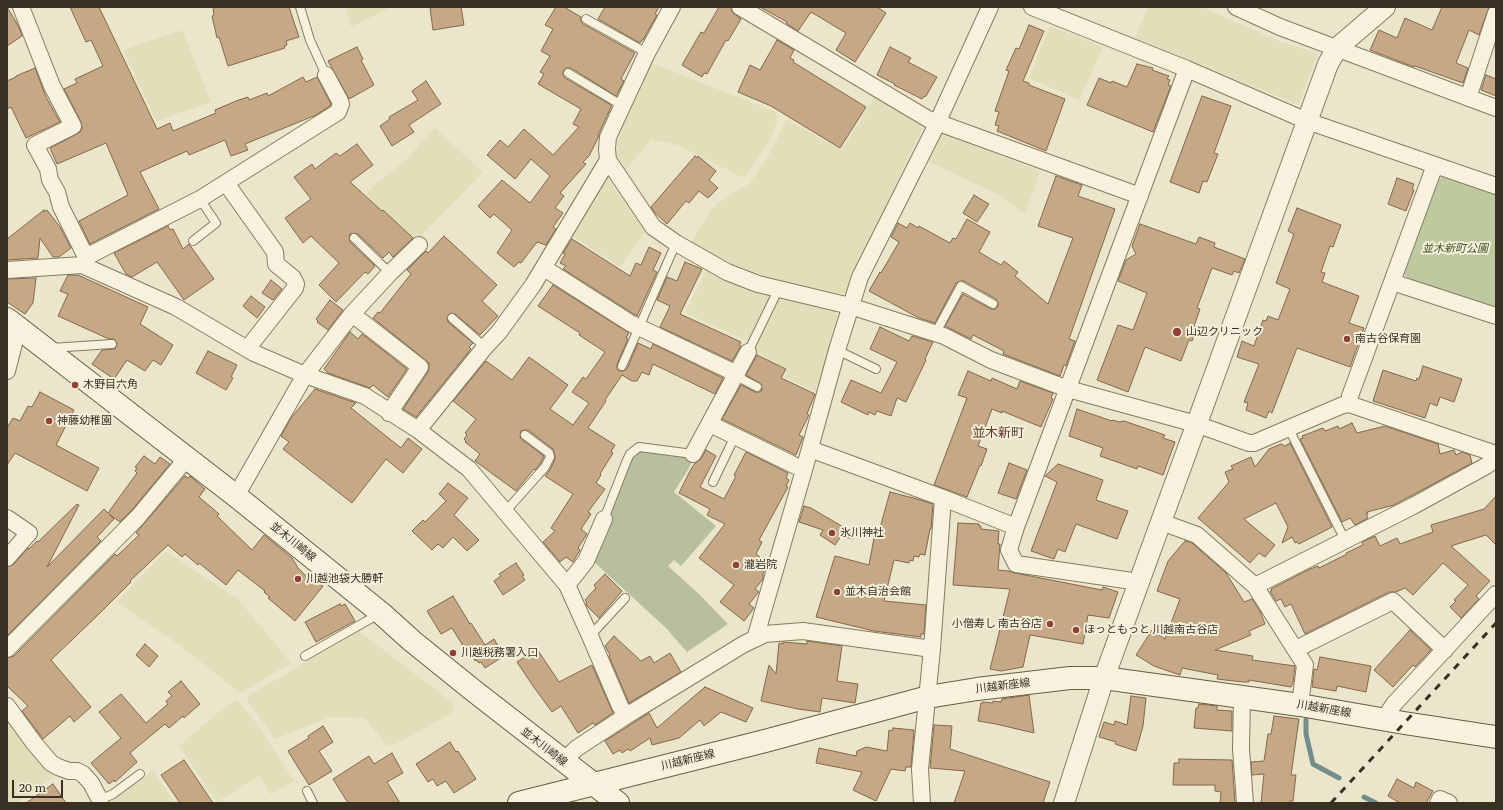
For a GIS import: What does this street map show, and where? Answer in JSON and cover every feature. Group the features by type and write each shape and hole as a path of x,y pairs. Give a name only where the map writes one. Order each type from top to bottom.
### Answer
{"main road":[{"name":"並木川崎線","path":"13,323 236,496 381,613 461,681 618,803"},
{"name":"川越新座線","path":"519,803 928,697 977,689 1070,678 1104,678 1300,705 1496,737"}],"street":[{"path":"22,7 52,86 73,126 35,145 48,169 50,180 84,261 176,308 247,349 305,375 365,396 389,413 418,430 469,469 567,585 620,706 626,716"},
{"path":"672,7 647,53 607,142 608,160 653,227 676,243 727,272 758,284 850,306 944,336 991,360 1068,389 1196,424 1249,443 1254,444 1289,430 1343,405 1349,404 1496,455 1486,466 1413,506 1255,586"},
{"path":"740,7 936,122 1140,196"},
{"path":"755,639 837,350 860,277 933,132 936,122 990,7"},
{"path":"1032,7 1187,69 1307,121 1496,186"},
{"path":"1064,803 1104,678 1328,64 1337,48 1385,7"},
{"path":"1243,9 1280,27 1496,108"},
{"path":"1468,98 1495,18"},
{"path":"1139,582 1016,564 1009,550 1016,527 1187,69"},
{"path":"7,270 84,261 226,183 338,112 341,104 326,75"},
{"path":"418,430 485,347 504,326 533,285 608,160"},
{"path":"1349,404 1350,396 1435,165"},
{"path":"226,183 275,252 276,264 293,278 296,284 295,288 247,349"},
{"path":"236,496 305,375 352,314 390,273 419,245"},
{"path":"544,268 630,323 736,375"},
{"path":"1392,282 1496,316"},
{"path":"352,314 420,367 389,413"},
{"path":"7,371 13,323"},
{"path":"694,454 748,352"},
{"path":"710,424 804,470"},
{"path":"810,449 943,498 1016,527"},
{"path":"7,649 138,517 187,458"},
{"path":"922,803 920,769 928,697 943,498"},
{"path":"7,518 29,533 7,558"},
{"path":"567,585 586,561 604,519"},
{"path":"1161,522 1197,535 1255,586 1305,665 1300,705"},
{"path":"1384,719 1394,704 1496,594"},
{"path":"1296,649 1393,601 1444,650"},
{"path":"563,761 577,748 626,716 755,639 770,633 804,631 932,649"},
{"path":"1242,697 1241,749 1245,803"},
{"path":"7,706 34,743 51,763 58,768 69,771 77,771 83,774 91,783 100,801"},
{"path":"1438,803 1440,799 1449,803"}],"lane":[{"path":"300,7 310,40 326,75"},
{"path":"586,19 647,53"},
{"path":"568,72 623,106"},
{"path":"193,242 216,223 200,198"},
{"path":"354,238 390,273"},
{"path":"622,366 676,243"},
{"path":"935,334 961,286 993,304"},
{"path":"748,352 778,288"},
{"path":"452,318 485,347"},
{"path":"46,349 112,344"},
{"path":"837,350 876,369"},
{"path":"736,375 757,387"},
{"path":"1289,430 1345,540"},
{"path":"505,512 545,467 550,457 548,452 525,435"},
{"path":"713,482 735,436"},
{"path":"604,519 626,460 639,446 694,454"},
{"path":"590,636 625,598"},
{"path":"305,656 381,613"},
{"path":"100,801 113,794 140,774"},
{"path":"307,791 313,803"}],"green space":[{"path":"346,7 392,7 351,27"},
{"path":"1148,7 1202,7 1281,42 1318,53 1300,102 1296,104 1135,38"},
{"path":"1050,26 1103,47 1079,100 1029,78"},
{"path":"182,30 211,102 156,121 123,50"},
{"path":"652,63 776,112 778,120 769,142 744,178 680,146 651,139 626,170 617,155 618,142 623,126"},
{"path":"875,96 920,123 922,129 844,294 776,280 737,266 691,243 711,210 719,202 750,183 767,158 787,120 842,150"},
{"path":"435,128 483,172 416,241 366,194 384,177 407,160 421,142"},
{"path":"943,133 1040,171 1025,214 997,194 928,161 939,134"},
{"path":"605,174 645,232 620,267 569,234"},
{"name":"並木新町公園","path":"1444,176 1496,194 1496,309 1407,278 1403,272 1437,179"},
{"path":"706,271 726,281 772,296 750,342 685,313"},
{"path":"776,298 835,310 835,314 841,316 815,392 785,377 788,369 752,350"},
{"path":"640,449 694,458 674,492 716,526 681,566 674,560 668,566 700,595 728,624 687,652 666,628 594,562 629,459"},
{"path":"166,551 238,599 291,663 242,692 239,692 182,647 116,602"},
{"path":"359,631 454,704 452,713 395,744 387,746 365,718 330,717 275,739 247,700 248,696"},
{"path":"237,700 257,724 294,781 270,794 260,775 217,802 179,746 215,715"},
{"path":"13,723 54,777 17,803 7,803 7,728"},
{"path":"153,770 175,803 108,803"}],"building":[{"path":"7,7 19,27 22,36 7,46"},
{"path":"70,7 99,7 157,129 170,123 173,131 216,113 215,110 236,101 248,97 249,100 267,93 268,96 303,77 306,82 317,77 331,104 316,115 245,144 248,150 231,156 225,140 189,155 187,151 140,172 159,209 90,244 79,221 128,195 106,143 57,164 50,148 77,134 81,131 82,127 81,122 64,89 77,83 75,79 103,66 91,40 86,42"},
{"path":"213,7 289,7 299,37 286,41 287,45 284,46 285,48 228,66 219,37 217,38 212,16 214,15"},
{"path":"461,7 464,25 433,30 430,8"},
{"path":"556,7 564,7 581,17 583,24 635,53 621,79 624,81 616,96 571,68 566,68 563,71 565,78 611,105 611,107 589,156 583,162 586,164 560,193 564,196 555,208 563,213 553,227 556,229 546,245 537,242 521,263 519,262 514,267 497,253 512,230 494,214 490,218 478,206 502,180 530,203 550,176 531,159 515,179 487,155 500,140 508,147 524,129 553,155 579,127 573,124 581,109 538,84 544,74 540,72 550,56 541,51 553,29 545,25"},
{"path":"605,7 659,7 655,14 657,15 640,43 598,19"},
{"path":"719,7 731,7 732,12 741,19 728,41 726,40 707,74 704,73 702,77 682,65 701,32 704,33"},
{"path":"760,7 877,7 886,13 855,62 836,50 846,33 811,12 798,31 786,23 787,22"},
{"path":"1442,7 1489,7 1479,35 1469,30 1456,63 1468,68 1463,83 1415,66 1414,67 1370,50 1379,30 1397,38 1405,18 1432,30"},
{"path":"1029,25 1044,31 1023,81 1029,83 1029,85 1065,99 1046,151 997,131 999,126 995,125 999,112 995,111 1009,71 1006,70 1016,48 1019,49"},
{"path":"777,40 794,50 790,58 794,60 793,62 866,107 840,148 771,106 738,92 750,65 760,70"},
{"path":"357,47 363,59 361,60 374,85 349,99 328,61"},
{"path":"890,47 911,58 908,62 937,77 926,96 922,99 877,75"},
{"path":"1137,64 1153,68 1152,70 1169,76 1167,79 1170,80 1168,85 1171,86 1153,132 1087,105 1099,78 1127,87"},
{"path":"35,68 46,97 60,122 26,138 11,107 7,109 7,81"},
{"path":"1486,75 1496,79 1496,96 1481,90"},
{"path":"426,81 441,104 409,125 414,132 392,146 380,126 390,119 389,117 418,100 412,91"},
{"path":"1202,96 1231,106 1214,153 1218,154 1207,182 1203,181 1199,193 1170,182"},
{"path":"357,144 373,165 350,182 413,238 393,257 389,252 383,258 358,234 350,234 350,242 375,266 368,274 365,272 336,302 319,285 339,263 311,236 303,243 285,218 311,199 294,177 312,164 315,169 336,153 340,156"},
{"path":"695,156 697,158 698,156 716,171 709,180 718,188 708,198 699,191 689,203 686,201 667,224 651,207"},
{"path":"1056,176 1082,185 1078,196 1115,209 1069,339 1075,341 1066,366 1064,365 1060,376 1003,354 1004,351 973,335 971,339 945,326 963,294 991,309 995,309 998,306 996,299 964,281 956,283 935,323 919,318 869,291 899,242 891,237 898,223 907,228 910,223 918,228 919,226 950,243 953,238 956,239 967,219 990,232 979,252 1001,265 1004,261 1018,272 1015,276 1048,304 1073,238 1038,226"},
{"path":"1397,178 1414,184 1412,189 1414,190 1406,211 1388,204"},
{"path":"974,195 989,204 977,222 963,213"},
{"path":"1297,208 1341,225 1333,247 1330,246 1321,272 1325,273 1322,282 1359,296 1349,323 1364,328 1350,367 1297,348 1272,413 1269,411 1266,418 1246,410 1248,403 1244,402 1259,364 1237,357 1242,341 1254,346 1263,320 1266,321 1268,316 1278,320 1290,289 1276,283 1294,234 1288,231"},
{"path":"44,210 44,212 47,210 60,227 71,248 59,257 53,257 40,238 38,258 7,260 7,239"},
{"path":"1140,224 1196,244 1199,237 1215,243 1214,247 1245,259 1239,273 1234,271 1232,275 1212,268 1197,308 1200,309 1194,326 1197,327 1192,341 1189,340 1181,361 1145,347 1128,392 1097,380 1118,325 1133,330 1147,293 1118,281 1126,260 1136,254 1132,246"},
{"path":"168,226 170,230 173,229 183,249 189,244 214,279 184,300 157,262 132,277 126,274 114,253"},
{"path":"444,236 497,285 482,301 498,316 480,335 455,314 451,313 448,315 448,322 473,343 469,347 471,349 416,417 403,409 428,372 429,363 373,318 378,312 380,313 411,274 407,270 426,251 428,253"},
{"path":"572,239 630,276 636,263 641,265 649,247 661,253 653,270 657,272 637,316 563,269 566,266 560,263 565,254 563,253"},
{"path":"685,262 702,269 680,314 741,342 739,345 741,346 732,361 660,327 670,306 657,300 667,277 677,281"},
{"path":"68,275 78,275 148,307 140,324 173,345 161,365 153,360 145,371 127,360 114,379 92,364 102,350 115,349 117,343 114,339 109,339 58,316 68,294 60,291"},
{"path":"36,278 33,303 25,314 7,302 7,279"},
{"path":"271,280 282,289 273,300 262,293"},
{"path":"553,285 629,333 626,338 628,339 617,364 617,369 619,371 627,369 638,343 651,349 653,344 723,378 715,394 653,364 649,375 642,372 637,381 632,381 622,375 588,428 615,445 611,452 613,453 596,483 605,489 588,512 591,514 581,529 587,534 578,548 580,550 573,562 566,557 560,562 543,542 555,531 551,528 573,494 545,476 550,470 555,459 553,449 528,430 521,431 521,439 544,456 540,464 516,491 475,461 480,454 465,442 466,441 464,439 467,435 465,433 476,419 453,401 486,361 512,380 529,357 568,385 550,409 573,425 589,403 572,392 583,377 586,379 605,352 579,335 580,333 538,306"},
{"path":"251,296 265,307 257,318 243,306"},
{"path":"330,300 343,310 328,330 317,322 318,321 316,319"},
{"path":"880,327 909,341 912,336 933,342 906,402 897,398 891,416 877,411 875,415 869,412 868,415 841,402 851,380 881,393 897,362 870,349"},
{"path":"350,332 358,339 362,334 407,369 388,397 373,385 370,388 328,373 324,369"},
{"path":"208,351 237,365 231,377 233,378 226,390 196,373"},
{"path":"757,355 786,369 781,378 815,394 807,414 809,415 799,435 803,437 796,455 722,419 741,385 755,392 760,392 762,390 761,384 746,375"},
{"path":"1423,366 1462,379 1454,402 1440,397 1437,406 1430,403 1425,418 1373,401 1383,370 1416,381 1417,378 1419,379"},
{"path":"968,371 991,381 992,378 1017,389 1020,381 1053,393 1051,398 1053,399 1041,427 1002,411 1002,413 992,409 978,446 987,449 967,497 934,485 967,398 958,395"},
{"path":"315,389 356,403 351,408 401,448 408,438 422,449 403,473 386,459 352,503 283,449 289,442 281,436 291,418"},
{"path":"40,392 74,410 56,445 99,468 87,491 15,453 7,465 7,428 13,418 20,421 28,406 32,407"},
{"path":"1077,409 1112,421 1124,421 1165,435 1163,438 1175,442 1163,475 1138,466 1137,469 1100,456 1103,448 1069,436"},
{"path":"1352,423 1357,433 1385,426 1438,444 1440,454 1454,450 1456,455 1462,452 1470,455 1472,463 1394,505 1367,512 1368,514 1366,514 1368,518 1355,525 1350,518 1342,522 1300,439 1303,438 1302,436 1323,428 1325,431 1338,426 1339,429"},
{"path":"1290,443 1332,527 1299,544 1297,542 1295,543 1292,537 1282,543 1288,527 1276,503 1244,519 1275,545 1265,557 1259,553 1250,563 1198,518 1229,482 1225,472 1233,469 1231,466 1251,457 1255,467 1269,449 1281,444 1285,446"},
{"path":"706,450 716,456 700,487 724,499 746,452 788,473 786,478 789,480 786,486 788,487 759,540 762,542 756,554 761,558 759,561 766,567 763,574 763,579 755,589 759,592 749,604 754,608 744,621 720,602 734,585 699,558 725,524 707,515 710,509 679,493 695,463 701,459"},
{"path":"144,456 155,464 160,457 170,464 120,522 109,514 114,519 97,537 101,541 7,636 7,567 14,564 28,548 29,549 37,541 38,542 77,504 79,505 47,567 104,509 108,513 137,473 135,471 137,468 135,467"},
{"path":"1009,463 1027,470 1016,499 998,493"},
{"path":"1058,464 1103,480 1096,500 1128,511 1117,539 1076,524 1065,552 1058,549 1054,559 1031,551 1057,482 1045,476"},
{"path":"185,476 188,478 190,476 205,489 199,497 219,514 217,516 252,550 264,535 292,558 298,568 306,576 323,586 295,621 268,598 270,597 264,592 265,591 238,570 226,585 199,563 198,565 185,554 182,557 168,545 51,660 91,707 74,722 70,716 43,739 22,711 28,706 7,686 7,658 14,656 115,554 117,556 139,535 136,533"},
{"path":"448,483 468,498 454,515 479,540 467,551 453,537 443,548 438,544 432,550 412,531 423,520 425,522 446,501 439,494"},
{"path":"890,492 933,504 931,529 925,555 920,554 919,557 914,556 913,561 910,560 909,563 894,560 884,601 926,605 924,634 921,634 921,637 874,631 816,617 835,556 869,565 876,527 880,528"},
{"path":"1496,496 1496,545 1486,535 1451,546 1490,581 1476,596 1479,599 1461,618 1450,607 1456,601 1454,600 1468,585 1443,563 1413,595 1405,588 1396,592 1389,592 1305,634 1291,604 1285,607 1281,599 1276,601 1270,591 1272,590 1271,589 1310,569 1318,566 1319,568 1347,554 1346,553 1363,545 1362,542 1375,536 1380,546 1397,538 1400,544 1433,532 1431,525 1484,509"},
{"path":"804,506 811,508 855,534 853,539 841,536 835,545 820,535 823,530 799,522"},
{"path":"958,523 979,524 981,529 999,531 998,544 1000,544 998,570 1102,590 1103,587 1118,592 1109,618 1088,615 1083,644 1030,635 1023,667 1001,671 990,669 1010,589 953,585"},
{"path":"1185,541 1192,543 1226,573 1244,602 1252,599 1260,611 1265,624 1249,631 1251,635 1215,650 1253,656 1252,660 1295,666 1293,683 1291,687 1249,680 1249,682 1243,682 1217,679 1218,675 1182,668 1180,675 1154,666 1136,655 1152,630 1165,639 1180,599 1157,591 1168,561"},
{"path":"516,563 524,575 522,576 525,580 503,595 494,581 501,576 499,574"},
{"path":"605,574 622,591 599,618 587,606 587,602 585,600 596,588 594,585"},
{"path":"453,596 485,645 494,639 504,656 485,668 481,662 479,663 476,660 475,661 472,656 470,657 452,628 441,634 427,611"},
{"path":"340,604 341,606 345,604 355,621 316,642 305,622"},
{"path":"1410,630 1431,650 1415,667 1413,665 1393,687 1374,670"},
{"path":"614,636 641,661 650,656 654,663 670,653 681,672 629,703 605,646"},
{"path":"807,641 842,646 837,681 858,684 855,703 822,698 820,712 761,701 769,665 776,674 779,643 807,644"},
{"path":"145,644 158,656 149,667 136,655"},
{"path":"537,649 559,682 592,665 613,713 595,725 593,723 578,733 561,706 552,712 517,662"},
{"path":"1320,657 1371,666 1366,692 1337,686 1336,691 1312,687 1314,669 1317,670"},
{"path":"181,681 200,704 184,718 183,716 169,728 165,724 130,753 137,762 115,782 114,780 109,784 91,763 121,738 99,712 121,694 146,723 168,704 166,701 172,696 168,692"},
{"path":"705,687 753,708 746,722 721,712 704,726 700,720 679,738 652,745 650,738 630,751 628,749 622,753 620,750 613,754 605,741 649,713 657,728"},
{"path":"1029,695 1034,733 978,721 981,703 993,703 993,701 1001,702 1002,699"},
{"path":"1131,696 1146,698 1143,726 1136,751 1115,744 1116,742 1099,737 1104,722 1114,725 1115,721 1127,725"},
{"path":"1199,704 1217,706 1217,710 1232,711 1232,731 1194,728 1196,708 1198,708"},
{"path":"1274,716 1299,719 1291,775 1296,775 1293,801 1290,801 1290,803 1261,803 1264,774 1252,775 1251,762 1264,761 1268,734 1271,734"},
{"path":"934,725 952,726 950,749 1050,782 1043,803 954,803 965,771 930,768"},
{"path":"323,726 333,742 319,751 332,771 309,785 288,751 309,738 308,736"},
{"path":"893,728 914,730 911,767 906,767 905,771 891,769 876,801 853,790 862,772 816,763 819,748 856,756 857,751 866,747 887,751 889,730 892,731"},
{"path":"450,742 456,752 458,751 476,779 454,793 446,781 437,786 433,779 428,782 416,764"},
{"path":"392,753 403,773 387,782 400,803 348,803 333,779 369,756 374,764"},
{"path":"1179,759 1232,760 1235,803 1220,803 1221,792 1215,791 1215,785 1173,785 1174,763 1179,763"},
{"path":"184,760 213,803 180,803 161,775"},
{"path":"1397,779 1414,788 1416,782 1433,791 1426,803 1400,803 1388,796"},
{"path":"53,784 66,803 26,803"}],"waterway":[{"path":"1306,720 1306,734 1313,764 1339,778"},
{"path":"1364,797 1376,803"}],"railway":[{"path":"1331,803 1496,623"}],"place":[{"name":"山辺クリニック","path":"1177,332"},
{"name":"南古谷保育園","path":"1347,339"},
{"name":"木野目六角","path":"75,385"},
{"name":"神藤幼稚園","path":"49,421"},
{"name":"氷川神社","path":"832,533"},
{"name":"瀧岩院","path":"736,565"},
{"name":"川越池袋大勝軒","path":"298,579"},
{"name":"並木自治会館","path":"837,592"},
{"name":"小僧寿し 南古谷店","path":"1050,624"},
{"name":"ほっともっと 川越南古谷店","path":"1076,630"},
{"name":"川越税務署入口","path":"453,653"}],"district":[{"name":"並木新町","path":"998,433"}]}
